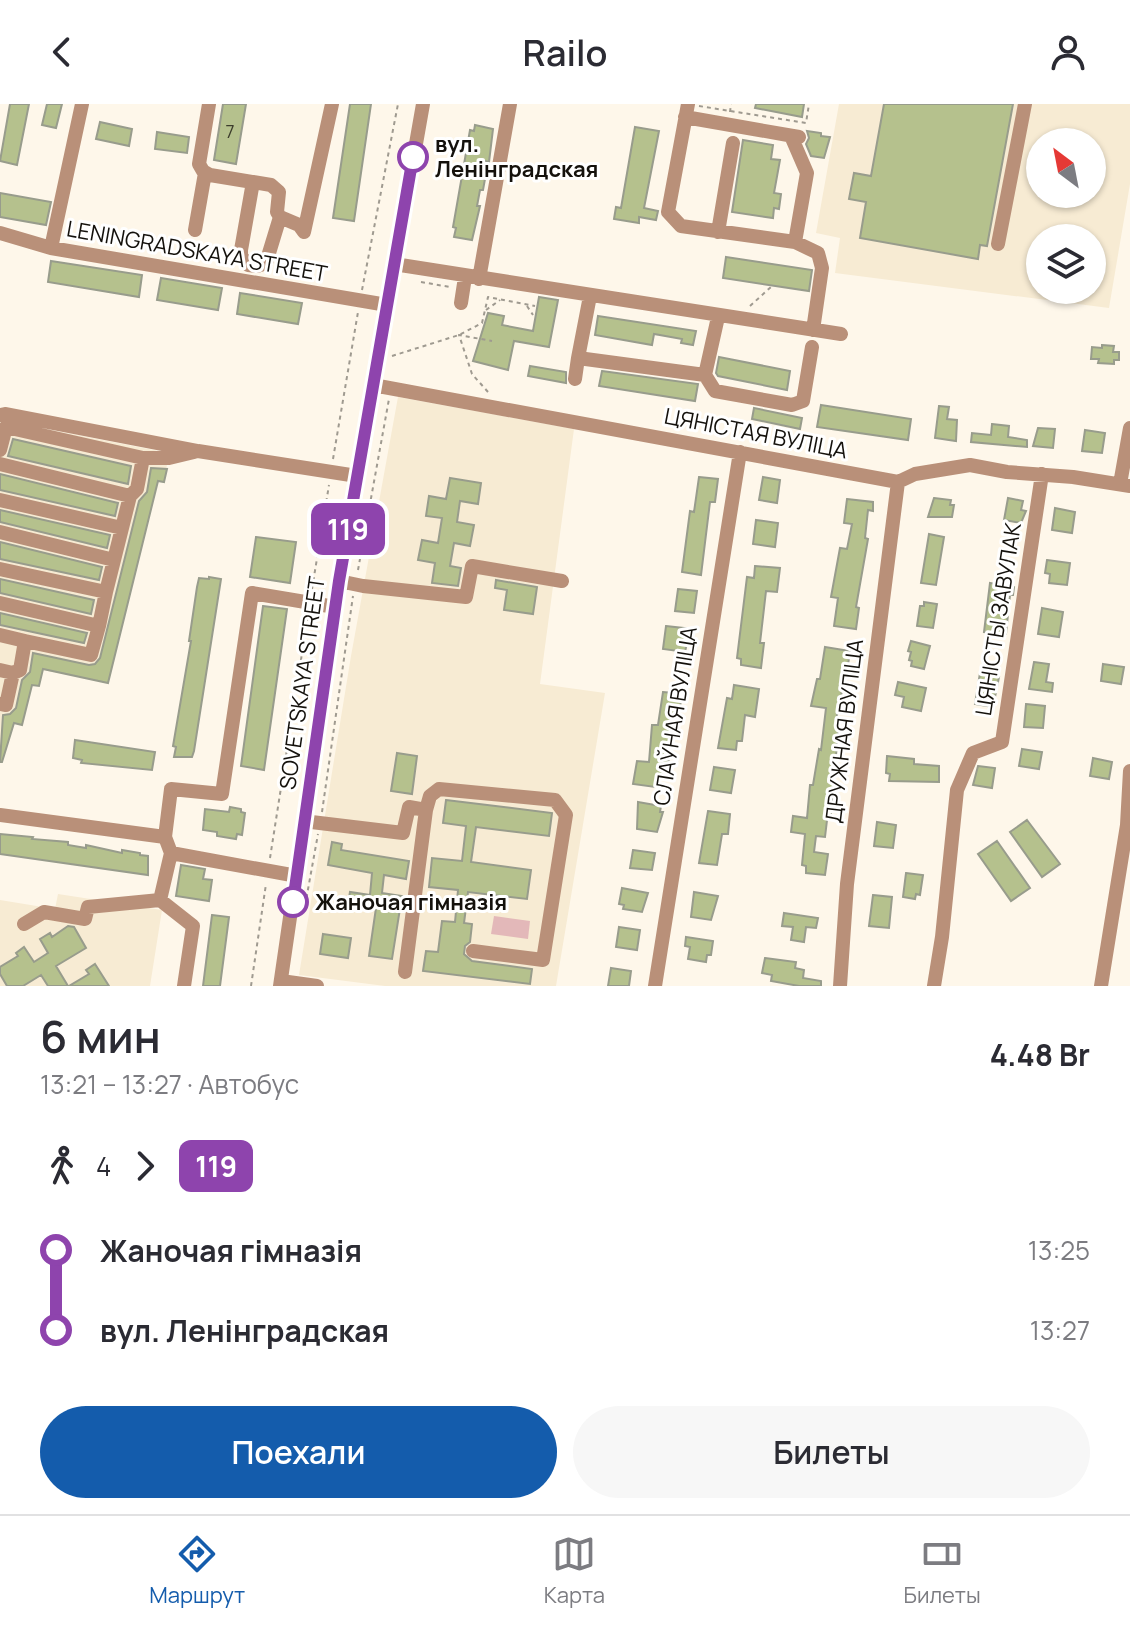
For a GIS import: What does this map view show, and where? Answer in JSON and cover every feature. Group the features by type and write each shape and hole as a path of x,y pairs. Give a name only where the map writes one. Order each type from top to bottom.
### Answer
{"street":[{"path":"51,248 82,104"},
{"path":"195,230 205,173 199,164 209,104"},
{"path":"205,173 271,185 279,192 277,212 280,217 285,222 299,225 304,232 332,104"},
{"name":"SOVETSKAYA STREET","path":"281,984 339,581 423,104"},
{"path":"467,287 510,104"},
{"path":"998,244 1025,104"},
{"path":"795,242 807,173 796,137 688,108 668,212 681,226 795,242 818,253 822,268 813,330"},
{"path":"718,232 733,143"},
{"path":"253,182 241,250 241,256 248,265 266,263 280,217"},
{"name":"LENINGRADSKAYA STREET","path":"0,233 51,248 387,305"},
{"path":"394,264 467,287 590,296 841,334"},
{"path":"575,379 590,296"},
{"path":"718,317 705,375 715,391 792,405 803,401 812,347"},
{"path":"578,358 705,375"},
{"name":"ЦЯНІСТАЯ ВУЛІЦА","path":"373,385 898,482 915,474 970,465 1125,485"},
{"path":"0,415 357,476"},
{"path":"0,450 6,427 143,458 169,458 198,451"},
{"path":"1125,485 1130,428"},
{"name":"СЛАЎНАЯ ВУЛІЦА","path":"655,986 740,452"},
{"path":"0,635 91,655 130,496 137,489 143,458"},
{"path":"0,464 130,496"},
{"name":"ЦЯНІСТЫ ЗАВУЛАК","path":"934,986 957,790 973,753 1002,742 1042,474"},
{"name":"ДРУЖНАЯ ВУЛІЦА","path":"840,986 847,884 898,482"},
{"path":"0,500 122,528"},
{"path":"0,532 114,560"},
{"path":"339,581 466,597 472,566 562,581"},
{"path":"0,569 106,592"},
{"path":"160,900 171,853 165,837 171,789 222,794 252,593 335,607"},
{"path":"0,603 99,626"},
{"path":"0,704 6,705 7,672 20,670 25,641"},
{"path":"1101,986 1127,825 1130,771"},
{"path":"405,972 430,796 439,789 555,800 566,815 543,960 473,951"},
{"path":"303,821 403,833 409,807 426,810"},
{"path":"0,815 165,837"},
{"path":"171,853 297,876"},
{"path":"24,924 44,912 85,919 88,907 160,900 193,926 184,986"},
{"path":"281,984 317,986"}],"path":[{"path":"251,986 331,471 398,104"},
{"path":"688,108 806,123 809,104"},
{"path":"417,281 467,287"},
{"path":"735,320 772,286"},
{"path":"387,357 459,335 482,323 488,297 535,306"},
{"path":"485,311 501,299"},
{"path":"525,304 533,315"},
{"path":"459,335 492,341"},
{"path":"459,335 472,374 502,408"},
{"path":"304,910 355,584 391,388"}],"shaded area":[{"path":"839,104 1130,104 1130,184 1109,308 1078,304 1106,304 1106,224 1026,224 1026,297 835,273 840,238 816,233"},
{"path":"398,397 574,429 540,684 605,693 556,986 385,986 299,975 351,656"},
{"path":"0,420 169,453 164,482 158,482 107,682 43,670 39,686 32,685 22,725 14,723 3,761 0,760"},
{"path":"58,894 162,910 150,986 0,986 0,900 55,909"},
{"path":"494,916 530,921 528,939 491,934"}],"building":[{"path":"10,104 29,104 17,165 0,161"},
{"path":"47,104 62,104 56,128 42,125"},
{"path":"223,104 246,104 236,164 214,160"},
{"path":"350,104 371,104 354,221 333,218"},
{"path":"756,104 804,104 802,117 755,108"},
{"path":"884,104 1013,104 987,246 980,245 978,259 860,238 866,202 849,199 854,173 871,176"},
{"path":"100,122 132,129 129,146 96,139"},
{"path":"475,125 493,129 472,240 454,237 456,228 453,227 470,130 474,131"},
{"path":"635,127 659,131 644,208 658,211 656,220 639,217 639,223 614,219 616,207 621,208"},
{"path":"807,131 830,137 824,158 811,156 806,144 809,138"},
{"path":"157,132 189,137 187,153 155,149"},
{"path":"743,140 773,145 771,159 780,160 774,193 781,194 779,209 774,208 773,218 732,212"},
{"path":"0,193 51,202 46,225 0,217"},
{"path":"726,257 812,270 809,291 723,278"},
{"path":"51,261 142,275 139,297 48,282"},
{"path":"161,278 222,288 218,310 157,300"},
{"path":"240,293 302,303 298,324 237,314"},
{"path":"539,297 558,300 549,347 514,341 508,370 473,361 488,313 504,316 502,325 533,331"},
{"path":"598,316 696,331 693,345 681,343 682,339 654,334 652,345 595,335"},
{"path":"1102,345 1114,346 1113,352 1119,352 1119,360 1114,360 1114,364 1098,363 1099,359 1091,359 1092,347 1102,348"},
{"path":"719,357 790,371 787,390 718,376"},
{"path":"530,366 566,372 566,383 528,376"},
{"path":"602,371 698,384 695,401 599,386"},
{"path":"821,405 911,419 908,440 817,427"},
{"path":"939,406 949,407 947,419 957,420 956,441 935,438"},
{"path":"754,408 802,418 800,429 752,419"},
{"path":"992,424 1009,426 1008,437 1027,440 1027,447 971,442 972,433 991,435"},
{"path":"1038,428 1055,429 1053,448 1033,446"},
{"path":"1085,430 1105,433 1102,453 1082,451"},
{"path":"13,439 131,466 128,484 8,456"},
{"path":"151,468 167,469 164,482 158,481 108,683 43,669 39,686 32,685 22,725 14,723 0,762 3,715 10,714 16,708 22,680 30,672 33,653 89,665 100,658 139,501 147,492"},
{"path":"0,474 118,503 115,516 0,490"},
{"path":"699,477 718,479 715,502 710,502 701,575 682,572 690,511 694,512"},
{"path":"763,477 780,480 777,503 759,500"},
{"path":"450,478 481,483 478,504 460,501 457,522 474,525 470,546 454,543 450,566 461,568 458,586 432,583 435,563 418,560 422,540 438,543 442,518 426,516 429,496 446,499"},
{"path":"934,498 951,500 950,505 954,505 952,517 928,517"},
{"path":"1008,498 1023,501 1021,510 1026,511 1021,523 1004,520"},
{"path":"847,499 873,502 873,511 868,510 865,538 868,539 856,607 859,608 856,629 834,626 838,598 831,597 840,548 847,549 852,524 844,523"},
{"path":"1055,508 1075,512 1072,533 1052,530"},
{"path":"0,510 110,535 107,548 0,522"},
{"path":"756,520 778,523 775,547 753,544"},
{"path":"929,534 944,537 936,585 921,583"},
{"path":"256,537 296,542 290,583 250,577"},
{"path":"0,542 102,567 99,580 0,559"},
{"path":"1047,560 1070,563 1067,585 1049,583 1050,574 1045,573"},
{"path":"755,566 780,568 777,592 766,591 760,643 764,643 761,668 741,665 741,659 737,658 747,577 754,578"},
{"path":"199,578 221,579 194,751 192,757 174,757 176,747 173,746 197,587"},
{"path":"0,579 94,600 91,614 0,593"},
{"path":"496,580 537,587 533,614 504,610 507,590 495,588"},
{"path":"990,583 1014,587 1013,595 1010,595 1006,634 984,632"},
{"path":"678,589 697,591 694,613 675,611"},
{"path":"924,602 937,604 933,628 917,626 920,606 924,606"},
{"path":"263,606 287,609 264,770 241,766"},
{"path":"1042,608 1063,612 1059,637 1038,634"},
{"path":"0,613 87,633 84,643 0,625"},
{"path":"666,626 692,629 690,644 687,643 685,652 663,649"},
{"path":"911,641 930,646 924,669 911,666 911,652 908,651"},
{"path":"825,647 850,651 847,672 843,672 836,723 839,723 831,813 828,812 825,837 816,836 814,852 828,854 825,875 806,873 806,866 802,865 805,834 791,832 793,816 807,818 810,785 813,785 821,750 826,708 811,706 817,679 820,679"},
{"path":"1034,662 1049,664 1046,682 1053,683 1052,692 1029,689"},
{"path":"1103,664 1124,667 1121,684 1101,681"},
{"path":"980,673 999,677 993,707 975,704"},
{"path":"898,682 926,688 921,711 902,707 904,697 895,695"},
{"path":"734,685 759,689 755,717 745,715 742,741 737,741 736,750 718,748 727,698 732,699"},
{"path":"663,692 682,694 678,721 675,721 670,743 667,778 657,777 655,787 633,784 637,761 649,762 652,725 658,725"},
{"path":"1026,704 1045,706 1043,728 1024,727"},
{"path":"75,740 155,752 152,770 81,763 82,760 73,758"},
{"path":"1022,749 1042,752 1039,769 1019,766"},
{"path":"397,753 417,756 412,794 391,791"},
{"path":"887,756 914,759 914,764 939,766 939,782 889,781"},
{"path":"1093,758 1112,762 1109,779 1090,776"},
{"path":"978,766 995,768 992,788 973,785"},
{"path":"714,767 735,770 731,793 710,790"},
{"path":"446,800 552,813 549,836 476,827 471,862 531,870 527,899 468,892 464,923 472,924 470,942 465,946 464,954 472,961 532,969 530,984 423,971 426,951 438,952 442,921 455,922 458,890 429,887 432,858 462,861 466,826 443,823"},
{"path":"638,802 661,806 660,812 663,812 657,832 637,829"},
{"path":"230,807 245,813 242,835 237,834 236,839 203,830 205,809 229,812"},
{"path":"708,811 730,814 728,834 722,834 717,865 699,863"},
{"path":"1027,820 1060,864 1042,877 1010,832"},
{"path":"877,822 896,825 893,848 874,846"},
{"path":"0,834 68,842 68,845 86,848 86,845 122,853 122,850 140,853 148,856 148,875 0,854"},
{"path":"997,841 1030,888 1011,901 978,854"},
{"path":"332,842 342,844 341,850 409,861 406,879 384,875 382,893 402,896 392,959 369,956 376,908 348,904 350,892 370,895 372,873 328,865"},
{"path":"633,850 655,853 652,870 630,868"},
{"path":"181,865 205,869 203,879 212,880 209,901 176,896"},
{"path":"906,873 923,875 920,895 916,894 915,899 903,897"},
{"path":"622,888 648,893 642,912 623,909 624,905 619,904"},
{"path":"694,892 718,896 711,920 691,917"},
{"path":"873,895 892,897 889,928 869,926"},
{"path":"784,913 818,918 816,928 806,927 804,942 791,940 793,927 782,926"},
{"path":"212,915 229,917 220,986 203,986"},
{"path":"68,926 74,927 86,948 56,966 68,986 48,986 41,975 23,986 7,986 0,974 0,967 18,956 16,953 24,947 34,962 48,953 40,939 50,933 52,937"},
{"path":"619,927 640,930 637,950 616,947"},
{"path":"323,934 351,938 348,958 320,954"},
{"path":"686,937 713,941 711,955 707,955 706,962 688,959 690,947 685,946"},
{"path":"765,958 796,962 795,968 804,970 803,978 821,981 821,986 771,981 772,975 762,973"},
{"path":"95,964 109,986 69,986 89,974 86,970"},
{"path":"611,968 631,971 629,986 608,986"}],"bus line":[{"name":"119","path":"293,902 339,581 413,157"}],"place":[{"name":"вул. Ленінградская","path":"413,157"},
{"name":"Жаночая гімназія","path":"293,902"}]}
